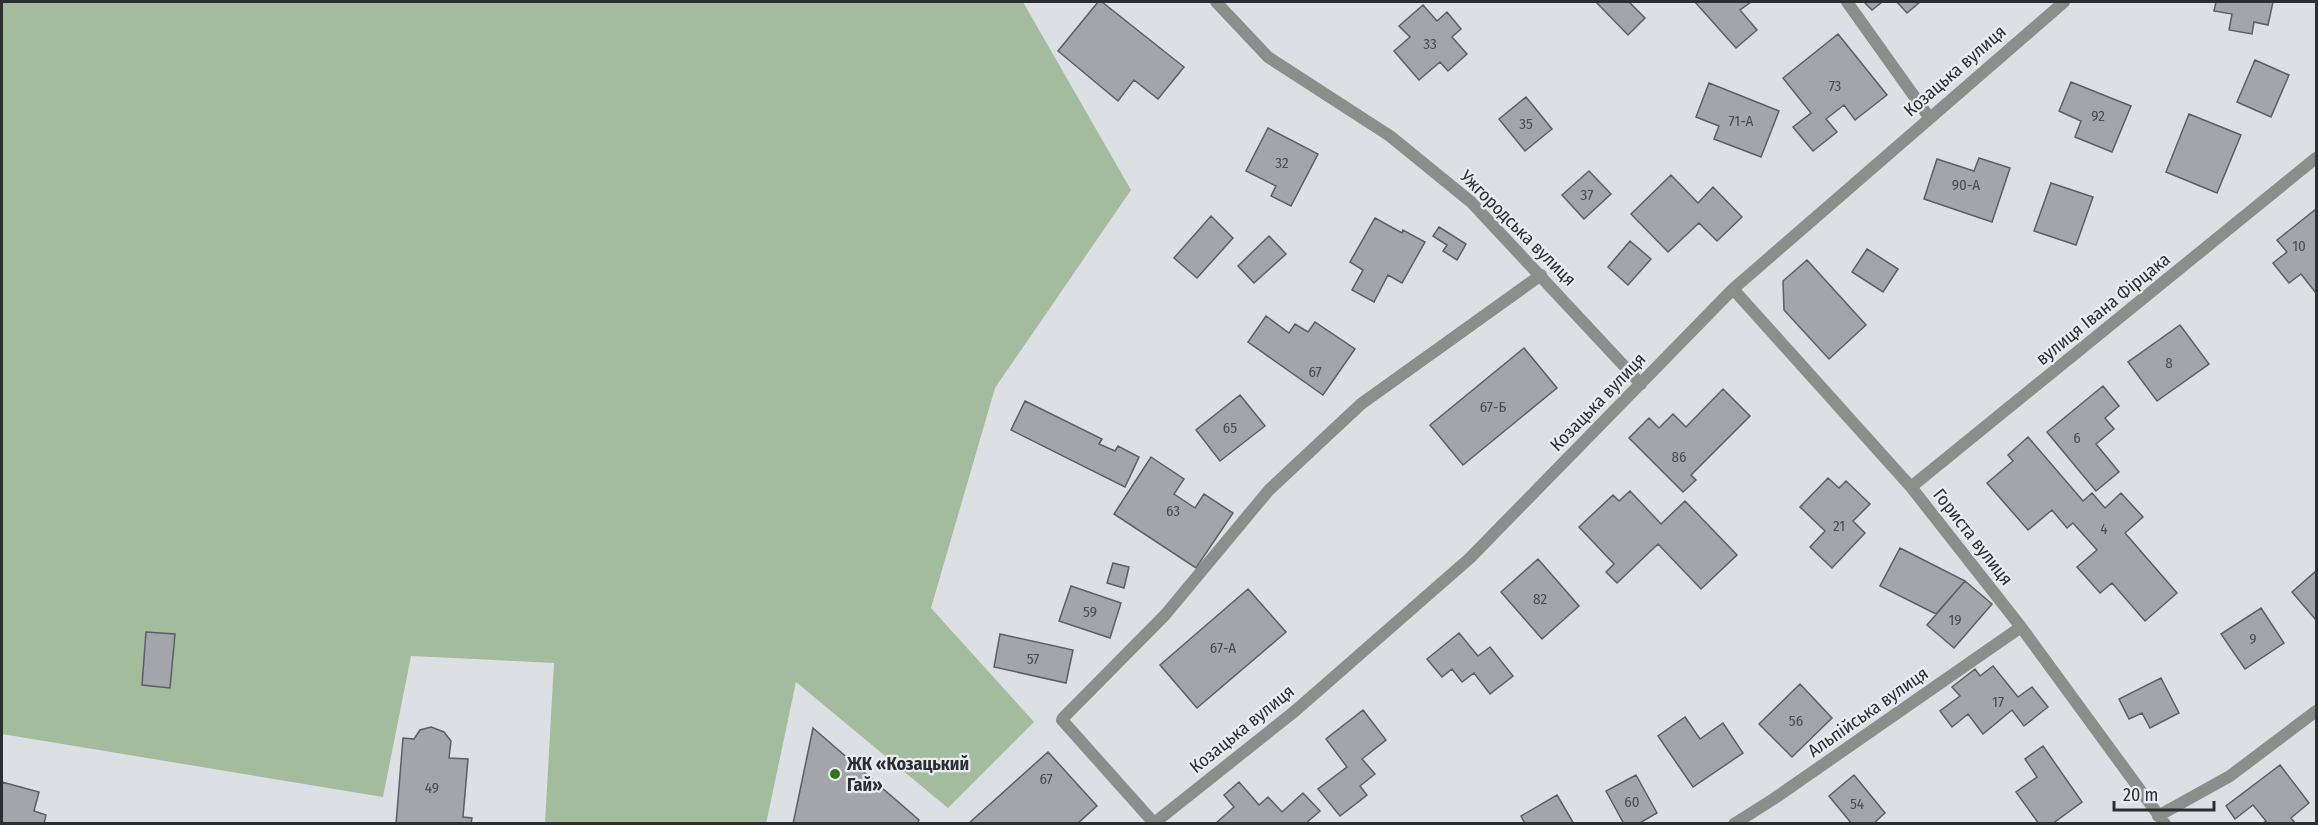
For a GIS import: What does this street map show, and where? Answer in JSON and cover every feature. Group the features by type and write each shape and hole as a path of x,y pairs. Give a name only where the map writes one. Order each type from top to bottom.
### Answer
{"street":[{"name":"Ужгородська вулиця","path":"1216,2 1268,57 1390,136 1471,202 1641,384"},
{"path":"1847,2 1929,117"},
{"name":"Козацька вулиця","path":"1153,823 1295,711 1470,558 1733,289 2064,2"},
{"name":"вулиця Івана Фірцака","path":"1911,487 2316,158"},
{"path":"1153,823 1062,720 1063,718 1164,615 1269,490 1361,404 1541,275"},
{"name":"Гориста вулиця","path":"1733,289 1911,487 2021,627 2161,820"},
{"name":"Альпійська вулиця","path":"1734,824 2021,627"},
{"path":"2161,820 2230,776 2316,711"}],"green space":[{"path":"2,2 1023,2 1131,190 995,388 931,608 1034,722 948,808 796,682 766,824 545,823 554,663 411,656 383,797 2,734"}],"building":[{"path":"1098,2 1102,2 1184,67 1158,99 1134,80 1118,101 1058,51"},
{"path":"1596,2 1629,2 1645,18 1628,35"},
{"path":"1695,2 1751,2 1740,10 1757,30 1736,48"},
{"path":"1864,2 1882,2 1872,10"},
{"path":"1897,2 1920,2 1907,13"},
{"path":"2216,2 2273,2 2268,25 2254,22 2252,34 2229,30 2232,14 2214,11"},
{"path":"1423,5 1437,21 1447,12 1461,29 1452,37 1467,54 1448,71 1440,62 1419,80 1394,51 1410,37 1399,26"},
{"path":"1838,34 1887,95 1855,120 1844,105 1826,119 1837,132 1813,151 1793,127 1811,113 1783,78"},
{"path":"2255,60 2289,75 2271,117 2237,102"},
{"path":"2071,82 2131,106 2112,152 2075,137 2081,121 2059,111"},
{"path":"1709,83 1779,111 1761,157 1714,139 1719,126 1696,117"},
{"path":"1526,97 1552,129 1525,151 1499,119"},
{"path":"2189,114 2241,135 2217,193 2166,172"},
{"path":"1268,128 1318,154 1291,206 1271,196 1276,186 1246,171"},
{"path":"1979,158 2010,168 1992,222 1924,199 1937,159 1974,171"},
{"path":"1589,171 1611,194 1584,219 1562,195"},
{"path":"1671,175 1698,203 1713,187 1742,217 1717,241 1699,223 1668,252 1631,214"},
{"path":"2051,183 2093,197 2076,245 2034,231"},
{"path":"2316,209 2316,293 2301,274 2289,283 2273,263 2287,252 2277,240"},
{"path":"1211,216 1233,238 1197,278 1174,258"},
{"path":"1375,218 1402,233 1403,230 1425,242 1402,283 1388,275 1374,302 1352,290 1363,270 1350,262"},
{"path":"1439,227 1466,244 1457,260 1443,251 1447,245 1433,236"},
{"path":"1269,236 1286,254 1254,283 1238,266"},
{"path":"1630,241 1651,259 1628,285 1608,267"},
{"path":"1867,249 1898,269 1883,292 1852,272"},
{"path":"1807,260 1866,325 1829,359 1784,310 1783,281"},
{"path":"1266,316 1289,333 1295,324 1308,332 1315,322 1355,349 1323,395 1248,342"},
{"path":"2180,325 2209,364 2157,401 2128,362"},
{"path":"1524,348 1557,388 1463,465 1430,425"},
{"path":"2103,386 2119,406 2105,418 2114,429 2096,444 2119,472 2096,491 2047,432"},
{"path":"1723,389 1750,416 1691,475 1696,480 1683,492 1629,438 1649,418 1659,428 1673,414 1686,427"},
{"path":"1240,395 1265,426 1220,461 1196,430"},
{"path":"1025,401 1102,439 1099,444 1115,451 1118,446 1139,457 1125,487 1011,430"},
{"path":"2028,437 2083,501 2092,493 2105,508 2121,493 2143,517 2125,533 2177,593 2145,621 2112,583 2100,593 2077,567 2097,550 2073,523 2067,528 2052,510 2028,530 1987,483 2013,461 2008,455"},
{"path":"1151,457 1184,479 1174,494 1195,508 1204,494 1233,513 1196,568 1114,514"},
{"path":"1828,478 1839,488 1846,481 1870,504 1853,521 1865,533 1832,568 1810,547 1825,531 1800,507"},
{"path":"1630,491 1661,524 1685,501 1737,555 1701,589 1658,544 1617,583 1606,572 1614,564 1579,527 1613,495 1619,501"},
{"path":"1900,548 1965,581 1936,614 1880,586"},
{"path":"1538,559 1579,606 1542,639 1501,592"},
{"path":"1113,563 1129,567 1124,588 1107,583"},
{"path":"2316,571 2316,620 2292,592"},
{"path":"1965,581 1992,604 1954,648 1927,625"},
{"path":"1071,586 1121,603 1110,638 1059,621"},
{"path":"1248,589 1286,632 1197,708 1160,665"},
{"path":"2261,608 2284,643 2245,669 2221,634"},
{"path":"146,632 175,634 170,688 142,685"},
{"path":"1459,633 1478,656 1490,647 1513,676 1490,694 1474,673 1462,682 1452,669 1442,677 1427,659"},
{"path":"1000,634 1073,650 1066,683 994,667"},
{"path":"1993,666 2018,697 2032,687 2048,707 2024,726 2012,710 1983,734 1968,714 1952,727 1940,711 1960,696 1952,687 1975,669 1980,676"},
{"path":"2161,678 2179,713 2150,728 2142,713 2129,719 2119,699"},
{"path":"1800,684 1832,718 1792,757 1759,724"},
{"path":"1363,710 1386,740 1362,759 1375,774 1360,786 1367,795 1340,816 1318,789 1347,767 1326,739"},
{"path":"1685,717 1700,739 1723,723 1743,753 1693,787 1658,736"},
{"path":"431,727 444,732 451,741 449,758 468,759 463,817 472,818 471,824 396,824 403,738 414,739 420,730"},
{"name":"ЖК «Козацький Гай»","path":"813,728 919,820 917,824 793,824"},
{"path":"2043,746 2082,802 2052,824 2039,824 2016,792 2037,777 2025,759"},
{"path":"1048,752 1097,806 1077,824 968,824"},
{"path":"2280,765 2309,803 2291,818 2296,824 2262,824 2266,821 2253,805 2235,819 2226,806"},
{"path":"1636,775 1657,813 1638,824 1624,824 1606,791"},
{"path":"1854,775 1885,813 1873,824 1852,824 1829,796"},
{"path":"2,782 39,792 34,811 46,815 44,824 2,824"},
{"path":"1239,782 1259,805 1268,797 1282,812 1303,793 1320,811 1305,824 1215,824 1234,807 1224,795"},
{"path":"1557,795 1574,824 1525,824 1521,816"}],"place":[{"name":"ЖК «Козацький Гай»","path":"835,774"}]}
